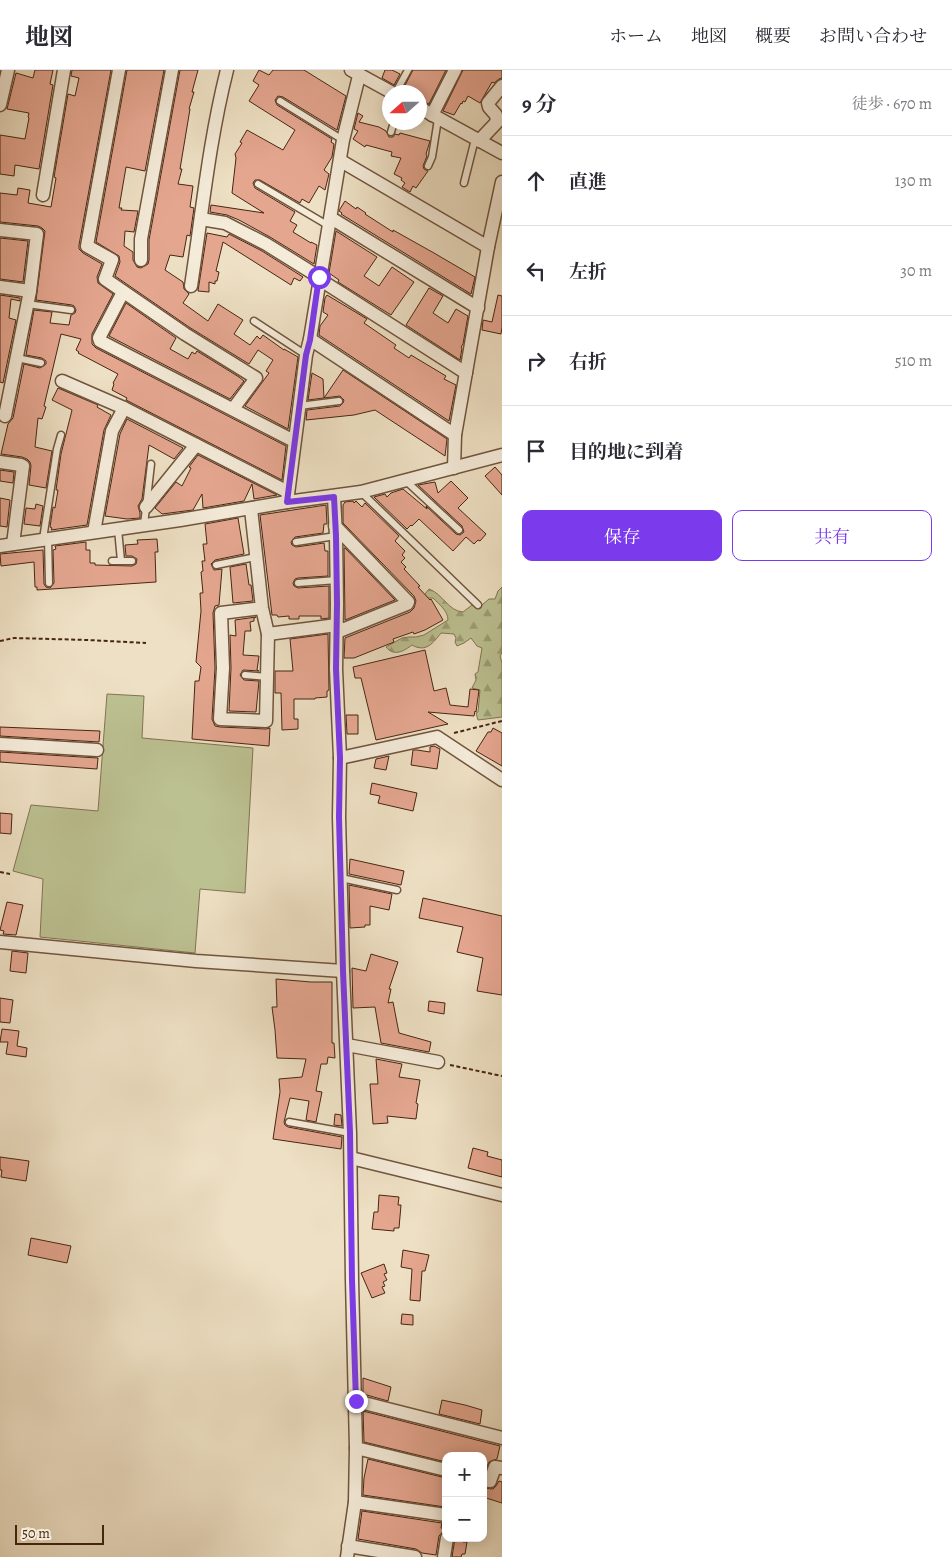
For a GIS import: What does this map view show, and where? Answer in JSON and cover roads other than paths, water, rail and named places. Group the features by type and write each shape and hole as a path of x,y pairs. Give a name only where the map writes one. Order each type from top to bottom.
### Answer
{"street":[{"path":"0,105 8,70"},
{"path":"43,195 64,70"},
{"path":"118,70 87,246 112,260 105,279 185,334 256,378 233,409"},
{"path":"141,260 141,239 172,70"},
{"path":"191,286 202,219 208,162 227,70"},
{"path":"435,117 455,70"},
{"path":"288,497 306,355 355,73 382,87"},
{"path":"477,140 497,122 496,115 488,103 502,86"},
{"path":"427,112 502,153"},
{"path":"340,161 488,247"},
{"path":"454,468 455,435 488,247 502,182"},
{"path":"202,219 225,223 266,244 466,373"},
{"path":"330,222 478,308"},
{"path":"0,230 38,234 30,291 5,416"},
{"path":"0,286 30,291"},
{"path":"123,292 100,341 294,441"},
{"path":"310,340 455,435"},
{"path":"62,381 124,408 196,445 288,497"},
{"path":"94,532 112,431 124,408"},
{"path":"146,507 196,445"},
{"path":"0,462 21,464 23,466 6,545 251,508 288,497 334,497 406,481 502,455"},
{"path":"334,497 337,580 336,669 340,758 339,817 351,1158 352,1280 356,1401 355,1502 348,1551 415,1557"},
{"path":"251,508 258,557 262,608 268,634 266,721 220,719 223,668 221,613 262,608"},
{"path":"268,634 337,628 407,604 408,602 336,531"},
{"path":"340,758 437,737 502,780"},
{"path":"0,744 97,750"},
{"path":"0,942 196,961 343,971"},
{"path":"347,1045 438,1062"},
{"path":"351,1158 502,1195"},
{"path":"356,1401 502,1438"},
{"path":"356,1448 442,1469"},
{"path":"487,1481 490,1481 495,1467 502,1468"},
{"path":"355,1502 442,1514"},
{"path":"444,1557 446,1542"}],"lane":[{"path":"400,85 408,70"},
{"path":"280,101 343,140"},
{"path":"428,166 432,157 435,117"},
{"path":"464,183 477,140"},
{"path":"258,184 330,222"},
{"path":"27,304 70,310"},
{"path":"254,322 306,355"},
{"path":"17,358 41,363"},
{"path":"299,406 339,401"},
{"path":"49,583 46,539 57,449 61,435"},
{"path":"144,525 151,464"},
{"path":"406,481 459,530"},
{"path":"361,492 478,605"},
{"path":"118,528 121,561"},
{"path":"296,542 336,531"},
{"path":"216,565 258,557"},
{"path":"112,561 132,561"},
{"path":"298,583 337,580"},
{"path":"245,675 267,677"},
{"path":"341,878 397,890"},
{"path":"289,1122 350,1132"}]}
